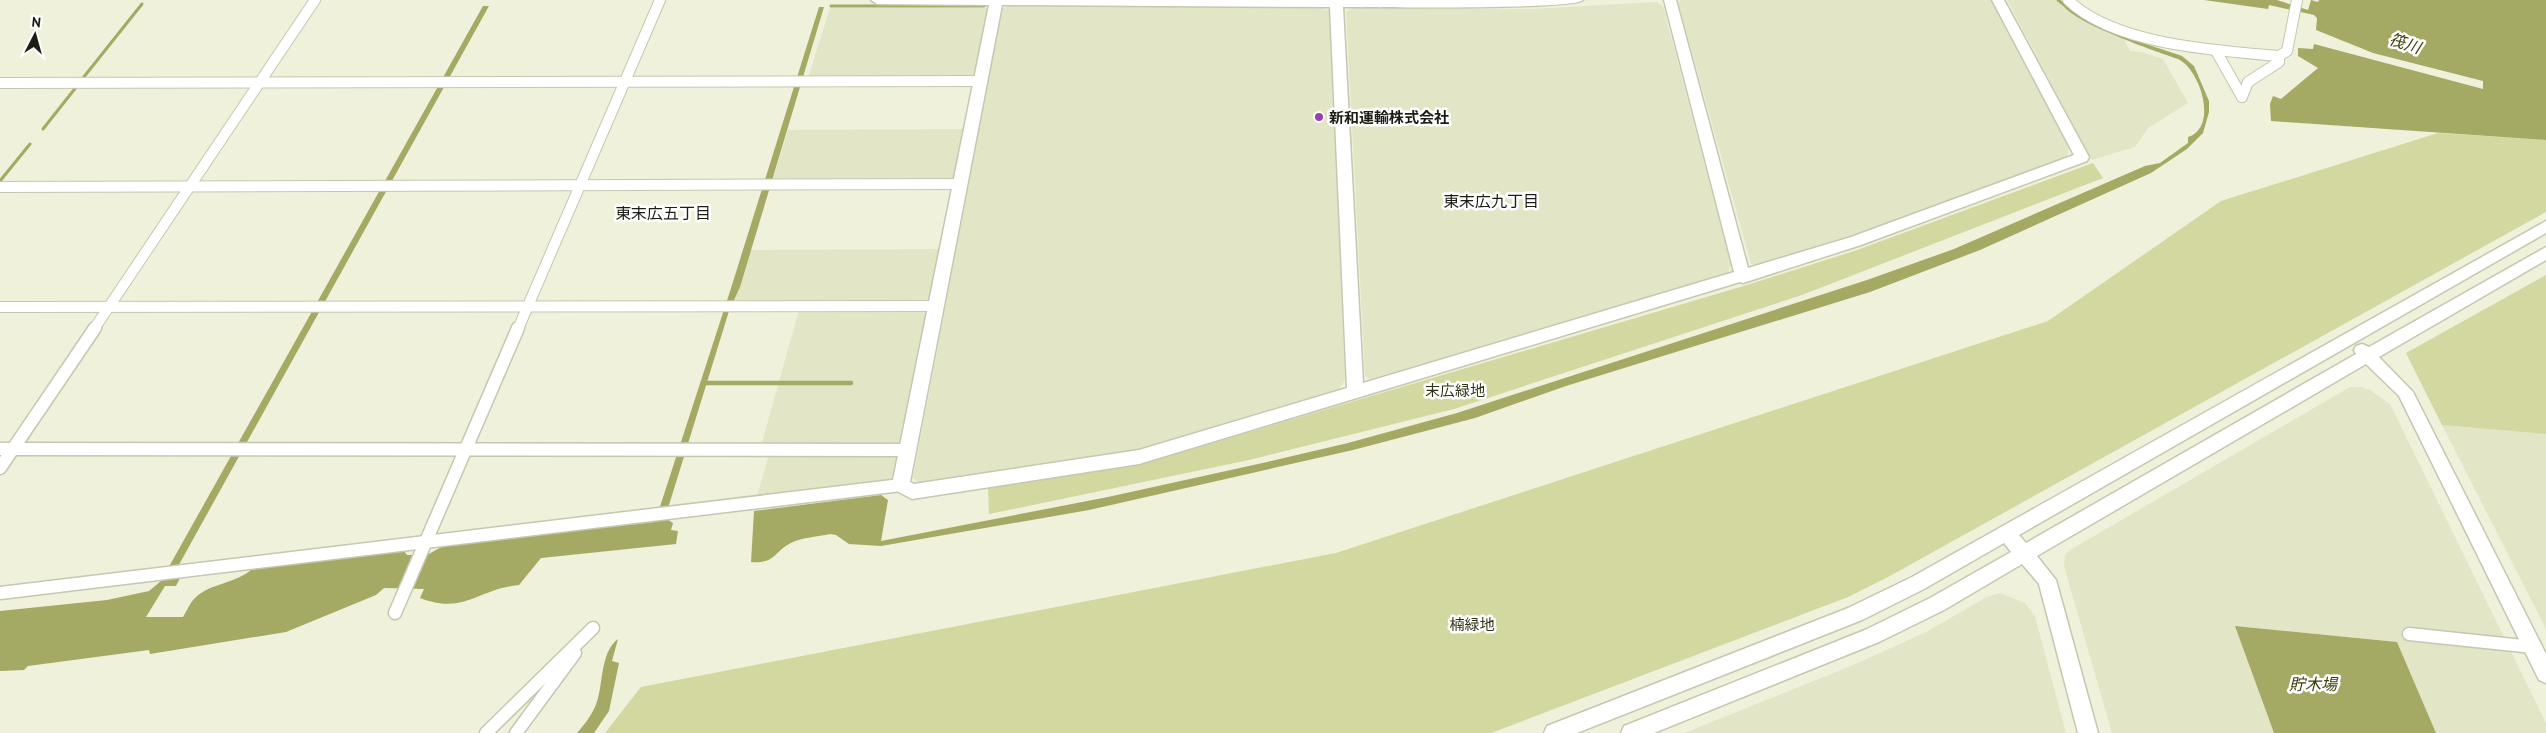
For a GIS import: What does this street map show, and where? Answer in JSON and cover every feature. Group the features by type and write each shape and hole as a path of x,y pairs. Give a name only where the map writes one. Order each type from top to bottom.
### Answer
{"street":[{"path":"0,468 315,0"},
{"path":"398,607 660,0"},
{"path":"877,0 1522,2 1576,0"},
{"path":"1670,0 1743,276"},
{"path":"0,593 423,546 901,485 912,492 1139,457 1856,241 2082,157 1998,0"},
{"path":"2068,0 2097,19 2143,38 2185,48 2279,56 2287,51 2297,0"},
{"path":"901,485 961,184 980,81 992,1"},
{"path":"1336,1 1355,391"},
{"path":"2216,51 2242,97 2248,82 2279,62 2279,56"},
{"path":"0,83 980,81"},
{"path":"0,187 961,184"},
{"path":"1554,733 1855,614 1918,583 2546,226"},
{"path":"1632,733 1872,636 1937,604 2546,253"},
{"path":"0,307 936,306"},
{"path":"2350,338 2405,392 2546,674"},
{"path":"0,449 909,450"},
{"path":"2006,533 2047,580 2088,733"},
{"path":"486,733 593,628 516,733"},
{"path":"2409,634 2533,647"}],"shaded area":[{"path":"1681,0 1992,0 2069,147 2067,156 1912,216 1756,265 1751,264 1678,2"},
{"path":"2007,0 2055,0 2077,16 2124,39 2130,51 2142,52 2163,59 2188,103 2148,128 2135,147 2092,160"},
{"path":"1656,2 1663,6 1731,265 1727,275 1370,379 1365,376 1346,12 1352,8 1532,9"},
{"path":"1008,6 1322,8 1329,11 1345,380 1339,389 1134,450 919,482 913,478 1002,9"},
{"path":"830,8 989,8 975,77 808,78"},
{"path":"965,129 954,182 772,182 788,130"},
{"path":"941,249 931,299 926,302 733,303 751,250"},
{"path":"923,309 929,312 902,443 897,447 761,446 799,310"},
{"path":"2350,387 2361,387 2370,390 2390,404 2546,723 2546,733 2436,733 2397,642 2236,626 2274,733 2112,733 2064,566 2065,555 2070,550"},
{"path":"2442,425 2546,434 2546,629"},
{"path":"769,454 899,455 896,479 756,500"},
{"path":"2000,593 2025,603 2035,616 2066,733 1684,733 1851,666 1926,632 1987,597"}],"green space":[{"name":"楠緑地","path":"2438,133 2546,140 2546,212 1888,577 1848,597 1491,733 605,733 641,687 1336,553 2048,321 2221,201"},
{"name":"末広緑地","path":"2093,163 2103,178 1802,295 1454,409 1249,460 989,514 988,487 1135,466 1747,285 1857,250"},
{"path":"2546,275 2546,434 2442,425 2406,353"}],"water":[{"name":"筏川","path":"2204,0 2277,0 2308,10 2311,0 2318,2 2319,0 2546,0 2546,140 2271,121 2270,104 2273,96 2281,99 2318,68 2298,56 2298,48 2313,49 2314,44 2483,89 2483,81 2373,53 2316,30 2317,18 2314,15 2269,5 2268,9"},
{"path":"2063,5 2131,39 2182,56 2194,66 2209,101 2209,112 2203,133 2187,149 2151,173 1980,250 1870,292 1566,386 1475,418 1353,450 1089,510 881,546 849,544 836,535 830,534 805,538 785,546 770,559 751,562 754,511 881,495 888,500 881,541 1108,497 1267,462 1348,443 1457,413 1867,280 1954,249 2145,166 2160,163 2188,143 2188,137 2197,131 2203,122 2204,111 2199,85 2186,65 2178,59 2098,28 2082,20"},
{"path":"483,6 489,6 171,579 180,578 176,586 165,586 146,617 183,617 192,601 202,592 238,578 252,569 404,551 407,555 427,555 445,545 655,522 819,7 824,7 740,287 729,311 665,518 673,523 671,530 678,531 676,544 541,558 519,585 505,587 460,602 449,604 420,598 424,589 384,588 376,595 286,632 150,654 149,650 28,666 24,670 0,671 0,611 107,600 149,591 161,581"},
{"name":"貯木場","path":"2235,626 2397,642 2436,733 2274,733"},
{"path":"618,639 612,661 619,663 609,711 594,733 577,733 595,707 608,653"}],"waterway":[{"path":"2058,0 2067,7"},
{"path":"83,78 142,4"},
{"path":"831,6 984,6"},
{"path":"43,129 77,86"},
{"path":"0,181 30,144"},
{"path":"704,383 851,383"}],"place":[{"name":"新和運輸株式会社","path":"1319,117"}],"district":[{"name":"東末広九丁目","path":"1491,201"},
{"name":"東末広五丁目","path":"663,213"}]}
